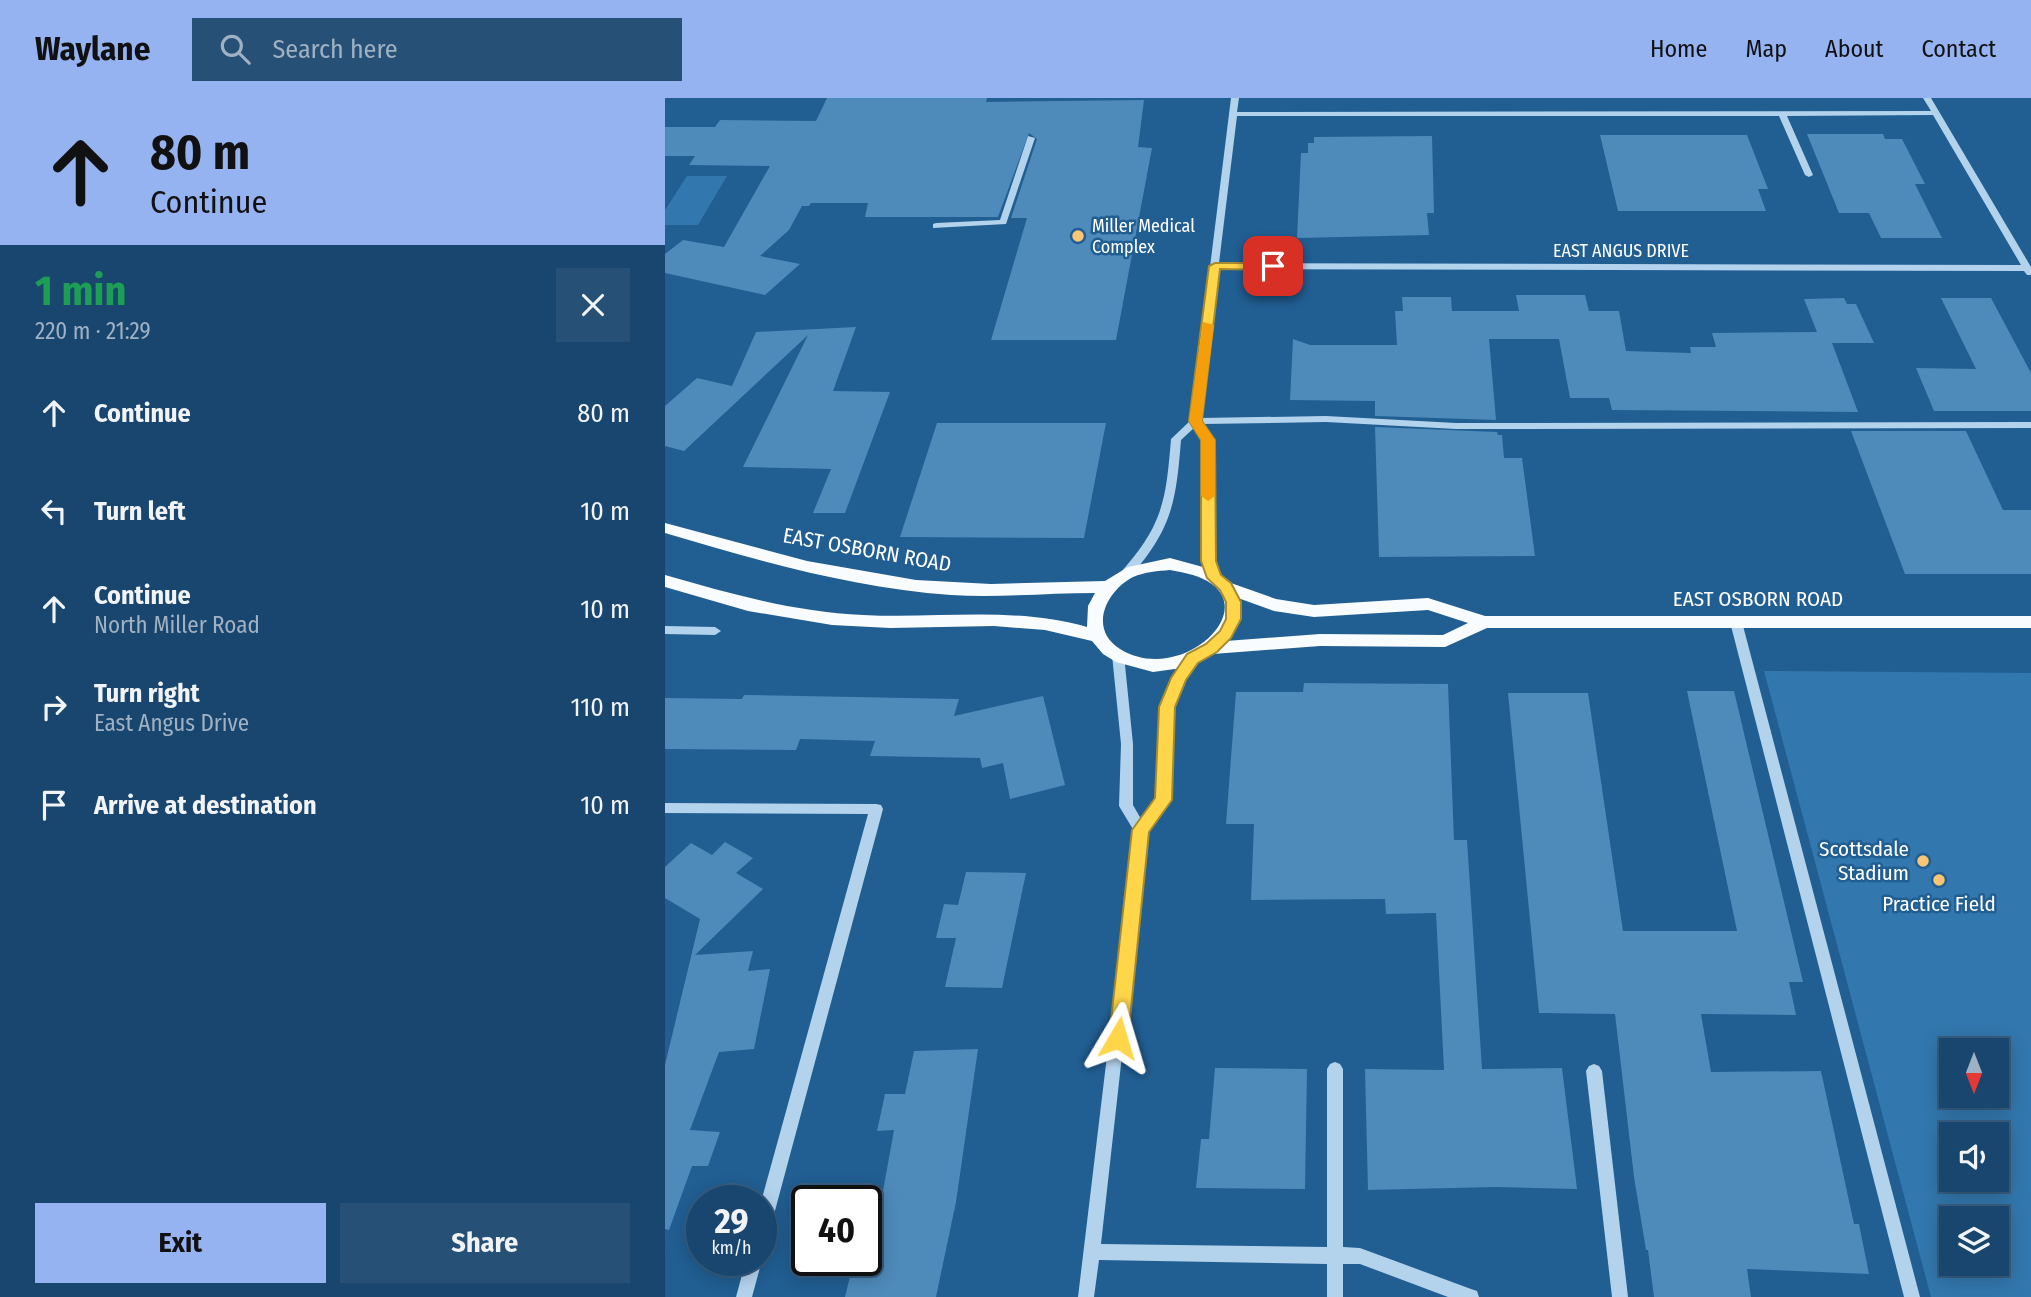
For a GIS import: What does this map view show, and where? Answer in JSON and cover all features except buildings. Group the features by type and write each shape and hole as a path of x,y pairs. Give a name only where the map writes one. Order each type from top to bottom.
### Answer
{"main road":[{"name":"EAST OSBORN ROAD","path":"665,528 747,551 901,584 953,589 1108,587"},
{"path":"665,581 762,609 823,618 887,622 1023,619 1051,622 1096,636 1118,656 1147,664 1170,664 1193,659 1212,648 1226,634 1234,619 1233,602 1220,582 1192,567 1170,564 1146,567 1125,575 1108,587 1096,602 1092,619 1096,636"},
{"name":"EAST OSBORN ROAD","path":"1220,582 1274,605 1314,611 1428,604 1486,622 2031,622"},
{"name":"EAST OSBORN ROAD","path":"1212,648 1320,640 1445,641 1486,622"}],"street":[{"path":"1125,575 1159,534 1171,497 1176,439 1195,421 1235,98"},
{"path":"1927,98 2029,271"},
{"path":"1233,114 1937,113"},
{"path":"1782,114 1809,176"},
{"path":"936,226 1003,222 1031,138"},
{"name":"EAST ANGUS DRIVE","path":"1215,266 2029,271"},
{"path":"1195,421 1326,419 1456,426 2031,425"},
{"path":"1195,421 1208,440 1207,546 1220,582"},
{"path":"1736,622 1912,1297"},
{"path":"665,630 715,631"},
{"path":"1118,656 1127,744 1126,806 1141,830"},
{"path":"1086,1297 1141,830 1163,800 1167,707 1179,678 1193,659"},
{"path":"665,808 876,809 774,1185"},
{"path":"1335,1069 1335,1297"},
{"path":"1594,1071 1620,1297"},
{"path":"1092,1252 1360,1256 1471,1297"},
{"path":"744,1297 750,1276"}],"shaded area":[{"path":"687,176 727,176 698,225 665,225 665,210"},
{"name":"Practice Field","path":"1764,671 2031,673 2031,1297 1931,1297"}],"slow traffic":[{"path":"1208,325 1195,421 1208,440 1208,496"}],"place":[{"name":"Miller Medical Complex","path":"1078,236"},
{"name":"Scottsdale Stadium","path":"1923,861"},
{"name":"Practice Field","path":"1939,880"}],"route":[{"path":"1118,1038 1141,830 1163,800 1167,707 1179,678 1193,659 1212,648 1226,634 1234,619 1233,602 1226,587 1215,578 1209,561 1208,440 1195,421 1215,266 1273,266"}]}
